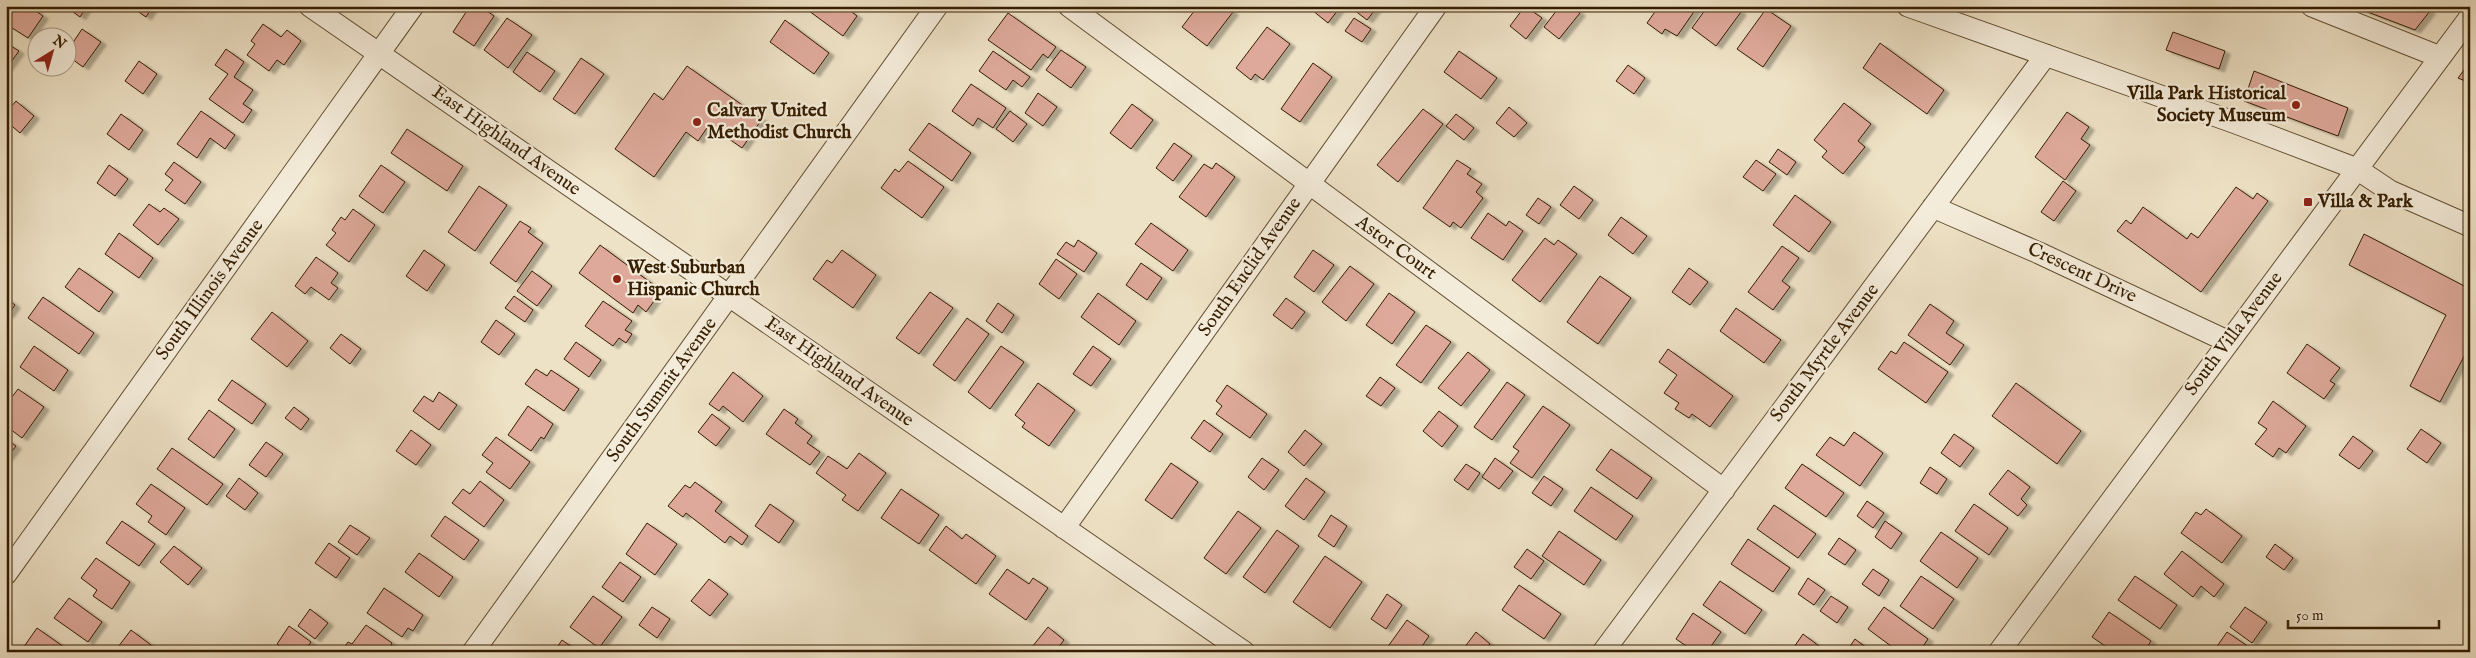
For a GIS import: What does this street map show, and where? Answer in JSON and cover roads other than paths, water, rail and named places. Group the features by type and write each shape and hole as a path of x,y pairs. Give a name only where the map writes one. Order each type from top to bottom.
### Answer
{"street":[{"name":"East Highland Avenue","path":"310,6 1242,651"},
{"name":"South Illinois Avenue","path":"6,574 413,6"},
{"name":"South Summit Avenue","path":"473,652 938,6"},
{"name":"Astor Court","path":"1069,6 1724,490"},
{"name":"South Euclid Avenue","path":"1064,528 1436,6"},
{"path":"1908,6 2236,123 2357,169 2390,191 2470,226"},
{"path":"2312,6 2440,57"},
{"name":"South Villa Avenue","path":"1999,652 2470,17"},
{"name":"South Myrtle Avenue","path":"1603,652 2046,55"},
{"name":"Crescent Drive","path":"1934,207 2039,253 2229,342"}],"place":[{"name":"Villa Park Historical Society Museum","path":"2296,105"},
{"name":"Calvary United Methodist Church","path":"697,122"},
{"name":"Villa & Park","path":"2308,202"},
{"name":"West Suburban Hispanic Church","path":"617,279"}]}
